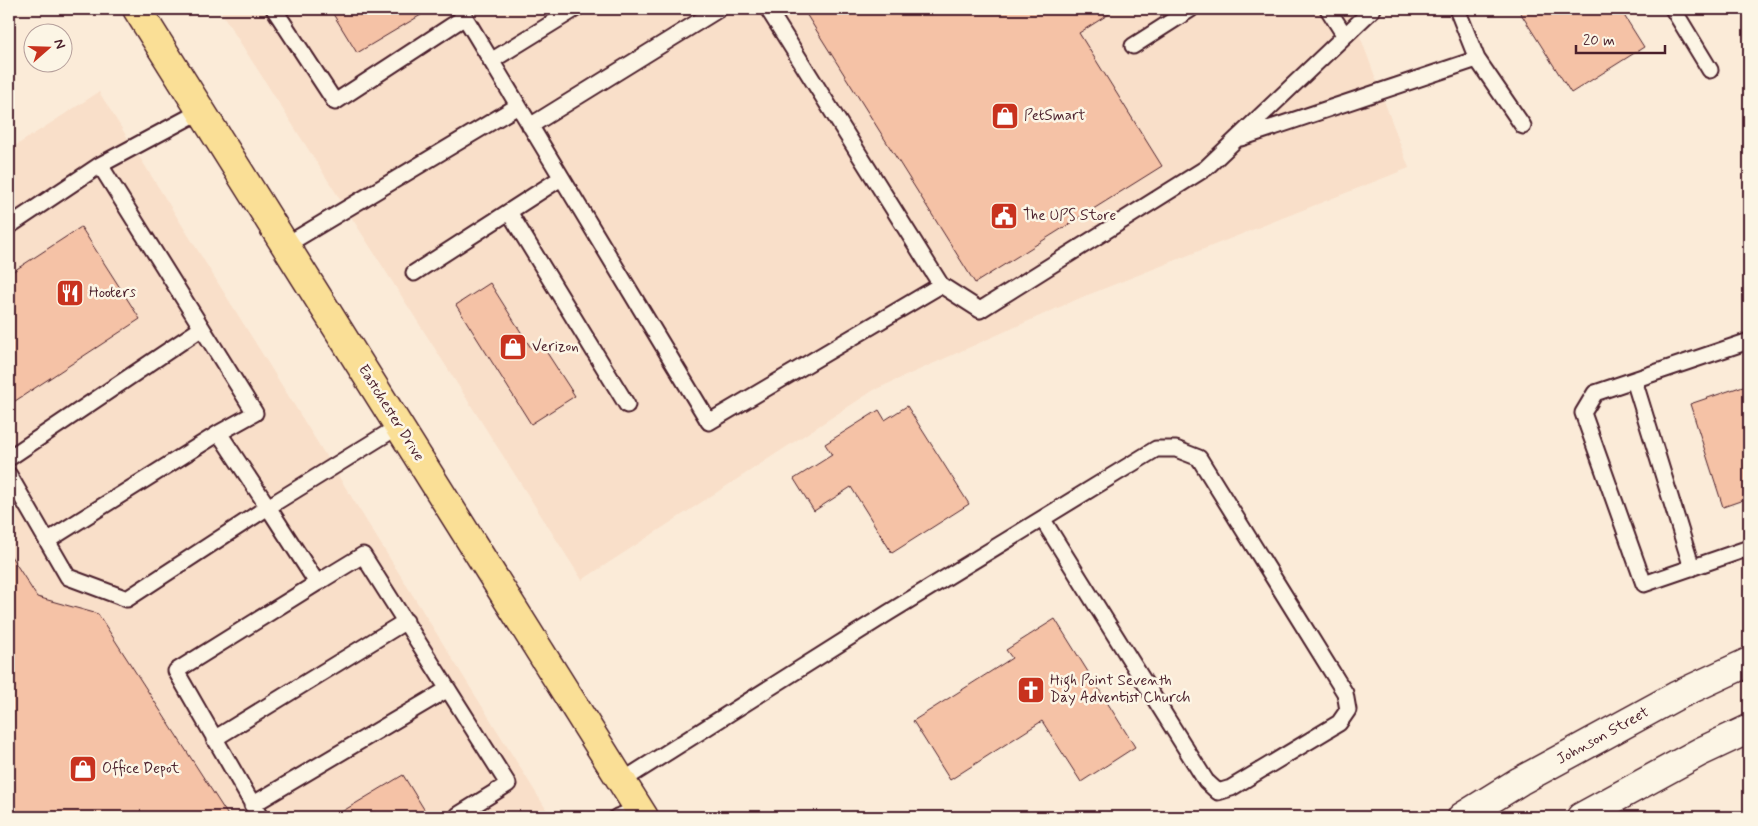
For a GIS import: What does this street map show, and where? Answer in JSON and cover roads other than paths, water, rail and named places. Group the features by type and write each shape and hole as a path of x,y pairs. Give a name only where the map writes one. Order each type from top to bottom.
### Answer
{"main road":[{"name":"Eastchester Drive","path":"137,9 622,782 633,814"},
{"name":"Johnson Street","path":"1462,817 1520,781 1676,696 1749,662"},
{"path":"1581,817 1700,752 1749,729"}],"lane":[{"path":"274,9 335,102 463,13 709,422 941,285"},
{"path":"491,61 575,9"},
{"path":"530,126 720,9"},
{"path":"768,9 941,285 980,310 1206,168 1373,9"},
{"path":"1133,46 1191,9"},
{"path":"1328,9 1345,36"},
{"path":"1457,9 1477,59 1523,126"},
{"path":"1672,9 1710,70"},
{"path":"1235,140 1477,59"},
{"path":"286,245 518,106"},
{"path":"9,226 100,165 201,111"},
{"path":"47,541 254,413 100,165"},
{"path":"414,273 562,178"},
{"path":"509,212 627,405"},
{"path":"9,458 202,328"},
{"path":"1749,341 1596,393 1583,413 1644,584 1749,548"},
{"path":"1634,380 1692,568"},
{"path":"9,475 68,576 127,600 268,507 400,426"},
{"path":"219,433 317,583"},
{"path":"622,782 888,613 1043,520 1156,449 1176,449 1199,458 1345,693 1348,710 1338,723 1231,788 1218,792 1206,781 1043,520"},
{"path":"448,689 256,811 176,672 363,555 406,621 508,784 458,815 459,817"},
{"path":"214,739 406,621"}],"place":[{"name":"PetSmart","path":"1005,116"},
{"name":"The UPS Store","path":"1004,216"},
{"name":"Hooters","path":"70,293"},
{"name":"Verizon","path":"513,347"},
{"name":"High Point Seventh Day Adventist Church","path":"1031,690"},
{"name":"Office Depot","path":"83,769"}]}
